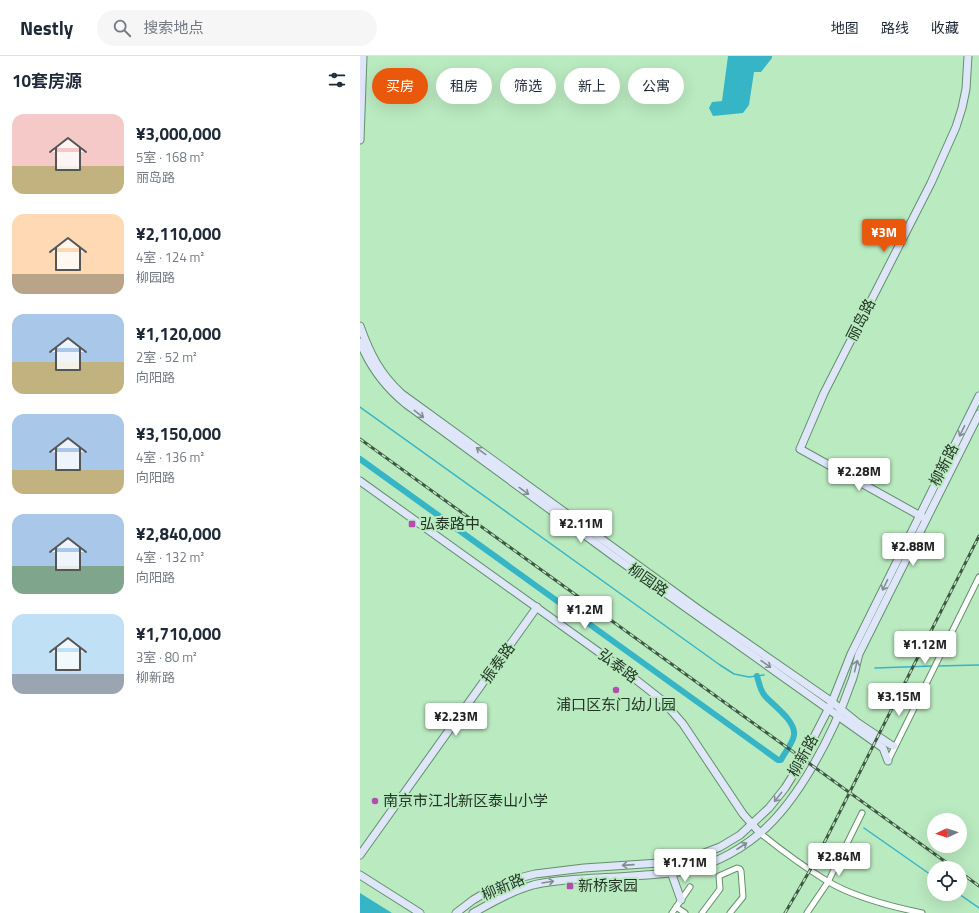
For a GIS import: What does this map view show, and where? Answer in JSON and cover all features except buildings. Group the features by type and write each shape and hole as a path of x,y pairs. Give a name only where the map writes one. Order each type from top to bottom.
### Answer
{"street":[{"path":"360,140 363,56"},
{"name":"丽岛路","path":"927,519 800,449 824,393 927,189 956,128 966,89 968,56"},
{"name":"柳园路","path":"360,326 378,368 402,394 830,705"},
{"name":"柳园路","path":"360,342 366,357 379,377 394,394 406,404 616,558 830,705"},
{"name":"柳新路","path":"456,913 473,900 505,883 519,878 552,871 674,862 720,847 740,835 752,825 769,808 785,788 800,764 830,705 850,654 979,396"},
{"name":"柳新路","path":"473,913 511,893 546,882 671,872 695,867 735,851 760,833 782,810 800,786 824,744 840,712 852,682 859,654 979,414"},
{"name":"弘泰路","path":"360,481 621,668 662,701 683,724 743,814 760,833"},
{"path":"888,761 894,746 979,577"},
{"name":"振泰路","path":"360,855 537,608"},
{"path":"830,705 894,746"},
{"path":"840,712 883,748 888,761"},
{"path":"807,913 828,882 862,813"},
{"path":"760,833 828,882 876,901 922,913"},
{"path":"702,913 720,888 719,876 740,868 743,897 730,913"},
{"path":"671,872 681,900"},
{"path":"360,875 420,913"},
{"path":"672,913 690,887"},
{"path":"676,907 685,913"}],"water":[{"path":"728,56 772,56 772,58 761,72 754,72 749,105 743,113 713,116 709,108 712,102 722,101"},
{"path":"360,893 392,913 360,913"}],"waterway":[{"path":"360,407 720,665 734,674 749,677 764,675"},
{"path":"360,459 778,760 781,760 792,741 794,730 788,719 763,694 757,676"},
{"path":"937,666 979,665"},
{"path":"875,668 933,666"},
{"path":"864,828 927,872"},
{"path":"967,900 979,908"}],"railway":[{"path":"360,439 944,861"},
{"path":"785,913 813,865 979,536"},
{"path":"967,877 979,886"}],"place":[{"name":"弘泰路中","path":"412,524"},
{"name":"浦口区东门幼儿园","path":"616,690"},
{"name":"南京市江北新区泰山小学","path":"375,801"},
{"name":"新桥家园","path":"570,886"}]}
